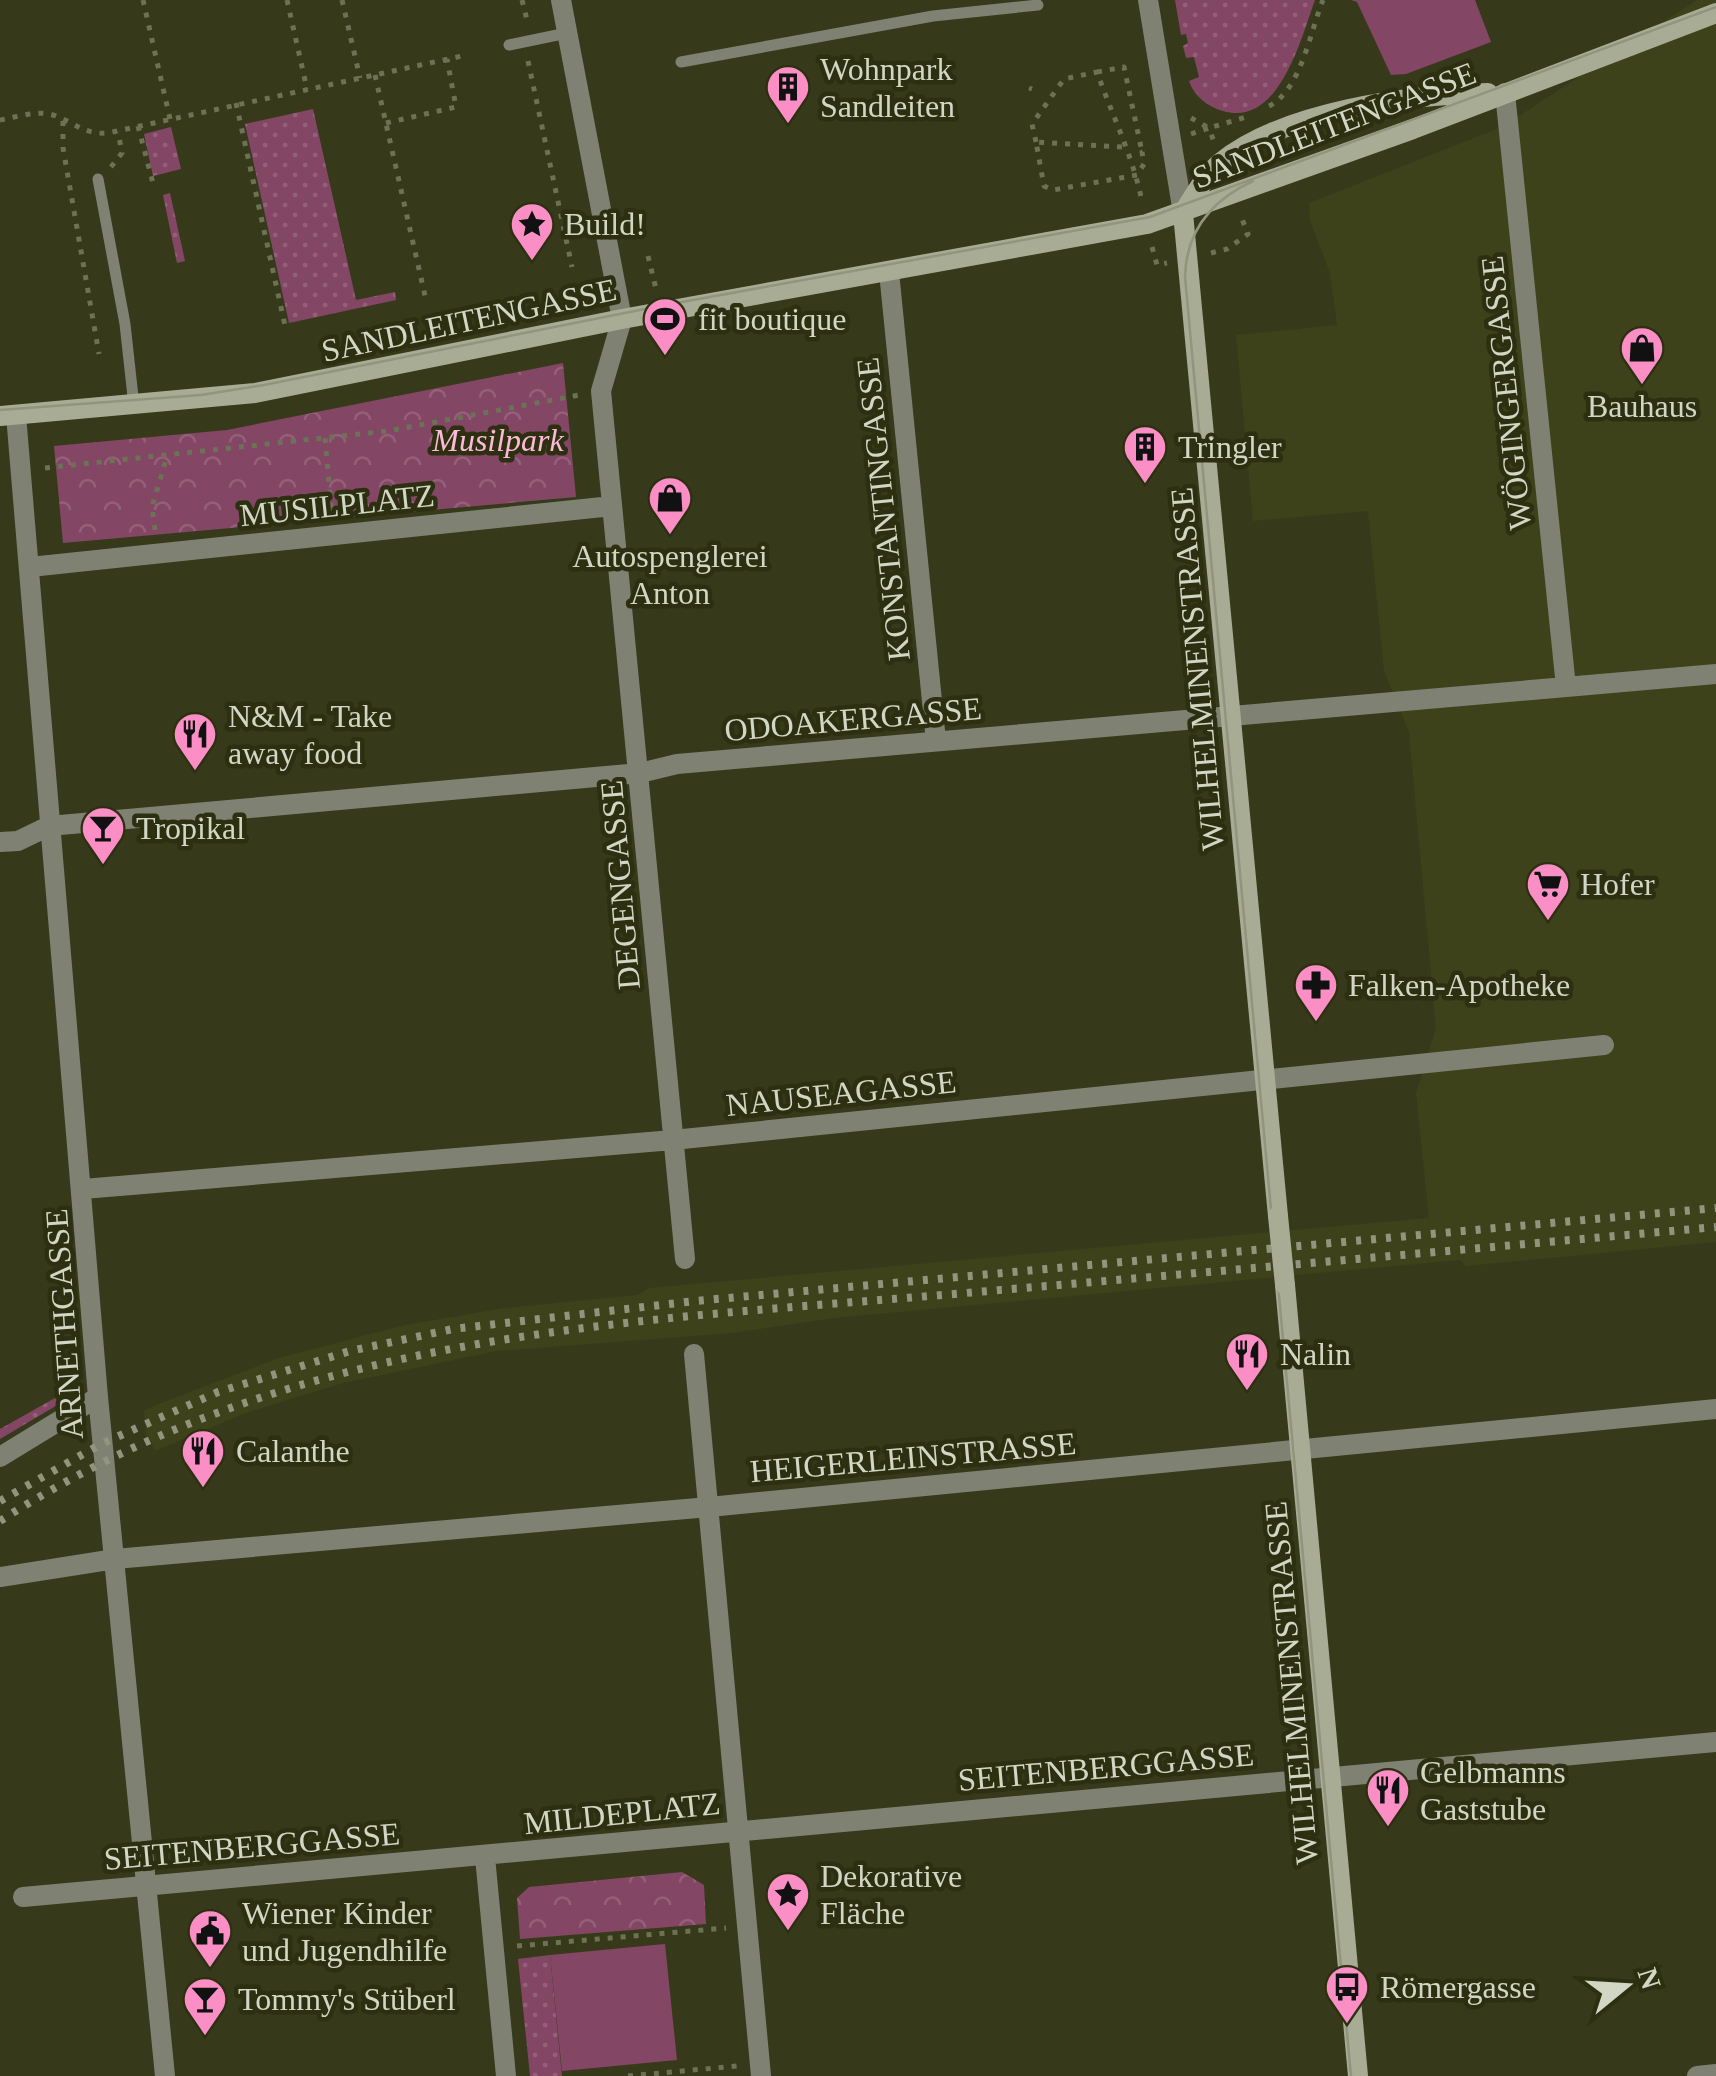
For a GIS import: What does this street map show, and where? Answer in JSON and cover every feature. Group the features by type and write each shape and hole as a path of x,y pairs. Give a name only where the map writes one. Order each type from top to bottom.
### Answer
{"main road":[{"name":"SANDLEITENGASSE","path":"8,416 284,388 622,319 1147,224 1716,12"},
{"name":"SANDLEITENGASSE","path":"1183,213 1218,165 1304,123 1388,101 1505,93"},
{"name":"WILHELMINENSTRASSE","path":"1183,213 1358,2076"}],"street":[{"path":"561,0 622,319 601,391 612,506"},
{"name":"WILHELMINENSTRASSE","path":"1148,0 1183,213"},
{"name":"WÖGINGERGASSE","path":"1505,93 1566,687"},
{"name":"KONSTANTINGASSE","path":"889,272 936,741"},
{"path":"8,416 30,567"},
{"name":"MUSILPLATZ","path":"30,567 612,506"},
{"name":"DEGENGASSE","path":"612,506 685,1259"},
{"name":"ARNETHGASSE","path":"30,567 98,1396 165,2076"},
{"name":"ODOAKERGASSE","path":"0,842 18,841 50,826 640,773 677,764 1232,719 1716,674"},
{"name":"NAUSEAGASSE","path":"83,1189 673,1140 1604,1045"},
{"path":"694,1354 740,1832"},
{"path":"0,1458 98,1396"},
{"name":"HEIGERLEINSTRASSE","path":"0,1578 115,1560 710,1507 1716,1409"},
{"name":"SEITENBERGGASSE","path":"740,1832 1716,1742"},
{"name":"MILDEPLATZ","path":"506,2076 485,1856 740,1832 761,2070"},
{"name":"SEITENBERGGASSE","path":"23,1897 485,1856"},
{"path":"1697,2076 1716,2074"}],"lane":[{"path":"681,62 997,5 1038,5"},
{"path":"509,45 567,33"},
{"path":"98,179 125,324 134,406"}],"path":[{"path":"143,0 170,119"},
{"path":"287,0 306,89"},
{"path":"342,0 360,78"},
{"path":"1266,107 1284,98 1293,81 1322,0"},
{"path":"524,43 572,268"},
{"path":"0,120 38,113 94,134 118,131 462,56"},
{"path":"386,123 456,106 446,59"},
{"path":"1137,175 1053,190 1044,186 1032,124 1064,78 1124,67 1142,152"},
{"path":"1098,72 1122,147 1137,175 1147,224"},
{"path":"375,75 426,300"},
{"path":"236,103 286,330"},
{"path":"1190,117 1209,128 1248,116"},
{"path":"63,120 63,148 98,354"},
{"path":"138,126 154,187"},
{"path":"98,179 122,153 118,131"},
{"path":"1036,142 1122,147"},
{"path":"18,471 388,431 601,391"},
{"path":"326,438 334,535"},
{"path":"158,554 152,507 168,456"},
{"path":"494,1948 748,1926"},
{"path":"628,2076 761,2070"}],"shaded area":[{"path":"1697,0 1716,0 1716,1242 1466,1266 1460,1260 834,1318 732,1333 497,1351 343,1383 246,1413 155,1451 146,1433 144,1411 279,1358 405,1325 505,1308 638,1295 649,1288 1429,1218 1416,1093 1436,1028 1409,732 1384,671 1368,511 1253,521 1236,335 1337,325 1330,273 1310,220 1309,203 1502,127"}],"green space":[{"path":"1175,0 1315,0 1285,76 1259,106 1242,113 1212,107 1191,86 1189,81 1199,77 1194,57 1186,58 1183,46 1188,43 1186,34 1181,35"},
{"path":"1351,0 1475,0 1491,42 1406,74 1391,75 1357,2"},
{"path":"313,109 356,300 395,292 396,300 289,323 245,124"},
{"path":"171,127 181,169 153,176 144,134"},
{"path":"170,193 185,261 177,263 163,195"},
{"name":"Musilpark","path":"563,363 576,497 63,543 54,446 227,430"},
{"path":"55,1398 59,1404 0,1439 0,1429"},
{"path":"682,1872 704,1885 706,1924 520,1939 517,1898 529,1887"},
{"path":"665,1944 677,2060 562,2071 550,1955"},
{"path":"550,1955 562,2076 530,2076 518,1959"}],"tram line":[{"path":"0,410 201,395 264,385 660,306 1150,217 1716,7"},
{"path":"1253,181 1225,197 1204,218 1190,245 1185,277 1351,2076"}],"railway":[{"path":"0,1501 101,1444 218,1392 350,1351 453,1329 695,1301 1716,1208"},
{"path":"0,1521 115,1457 232,1408 351,1371 472,1345 596,1326 721,1313 1716,1227"}],"place":[{"name":"Wohnpark Sandleiten","path":"788,125"},
{"name":"Build!","path":"532,262"},
{"name":"fit boutique","path":"665,357"},
{"name":"Bauhaus","path":"1642,386"},
{"name":"Tringler","path":"1145,485"},
{"name":"Autospenglerei Anton","path":"670,536"},
{"name":"N&M - Take away food","path":"195,772"},
{"name":"Tropikal","path":"103,866"},
{"name":"Hofer","path":"1548,922"},
{"name":"Falken-Apotheke","path":"1316,1023"},
{"name":"Nalin","path":"1247,1392"},
{"name":"Calanthe","path":"203,1489"},
{"name":"Gelbmanns Gaststube","path":"1388,1828"},
{"name":"Dekorative Fläche","path":"788,1932"},
{"name":"Wiener Kinder und Jugendhilfe","path":"210,1969"},
{"name":"Römergasse","path":"1347,2025"},
{"name":"Tommy's Stüberl","path":"205,2037"}]}
